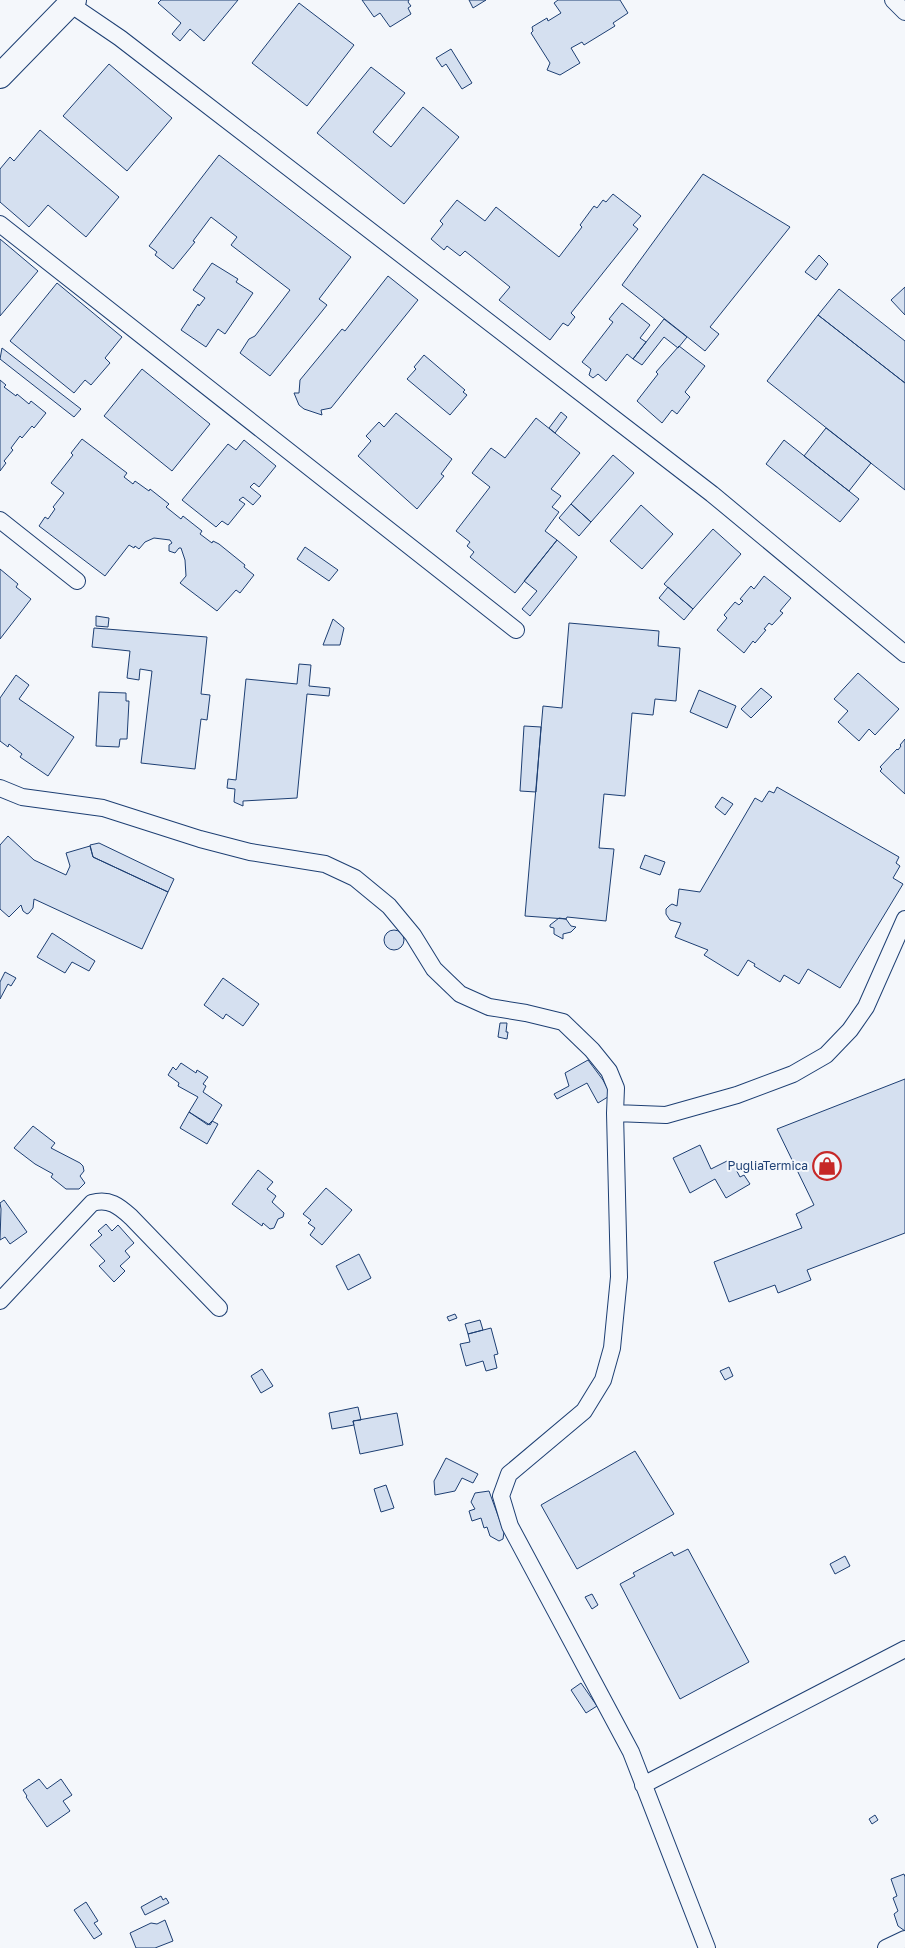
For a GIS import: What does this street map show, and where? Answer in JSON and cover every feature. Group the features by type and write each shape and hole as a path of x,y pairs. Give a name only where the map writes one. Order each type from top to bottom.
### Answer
{"main road":[{"path":"0,76 72,2"}],"street":[{"path":"894,0 905,12"},
{"path":"72,2 712,494 905,654"},
{"path":"0,224 516,630"},
{"path":"0,520 77,581"},
{"path":"0,788 22,797 103,808 200,839 250,852 325,864 355,878 389,906 413,935 434,970 460,994 489,1007 563,1022 592,1050 610,1071 616,1088 620,1277 612,1348 603,1380 584,1411 509,1474 501,1496 510,1526 631,1752 707,1948"},
{"path":"616,1113 666,1115 737,1095 793,1074 826,1055 850,1030 866,1008 905,919"},
{"path":"0,1301 92,1203 101,1200 116,1204 132,1217 219,1308"},
{"path":"643,1785 905,1649"},
{"path":"886,1948 905,1939"}],"building":[{"path":"161,0 238,0 204,41 190,29 180,41 172,34 181,23 158,3"},
{"path":"362,0 409,0 408,2 411,6 408,8 411,14 390,27 380,13 374,17"},
{"path":"469,0 486,0 473,8"},
{"path":"558,0 620,0 628,13 613,23 615,26 584,45 582,42 571,48 580,63 560,75 547,70 550,63 531,33 533,31 532,27 547,18 548,21 561,13 554,3"},
{"path":"299,3 354,45 307,106 252,63"},
{"path":"451,49 472,83 462,89 446,64 442,67 436,58"},
{"path":"109,64 172,118 127,171 63,116"},
{"path":"371,67 405,93 373,132 391,147 423,107 459,137 404,204 317,133"},
{"path":"40,130 119,197 86,237 48,205 29,227 0,202 0,169 10,157 14,161"},
{"path":"219,155 351,257 319,299 327,305 270,376 240,353 249,339 255,336 290,290 231,245 237,237 211,217 193,241 195,242 173,269 155,255 157,252 149,246"},
{"path":"703,174 790,227 710,327 719,334 705,351 622,285"},
{"path":"613,194 641,216 633,225 638,229 571,313 575,317 568,326 563,323 550,340 499,300 510,287 465,251 460,256 447,246 444,250 431,239 443,224 440,221 457,200 485,221 496,207 559,257 582,227 580,225 594,206 597,208 603,200 606,202"},
{"path":"0,239 38,271 0,316"},
{"path":"819,255 828,264 816,280 805,272"},
{"path":"212,263 238,279 236,282 253,293 225,334 218,329 206,347 181,330 198,304 199,306 205,298 193,290"},
{"path":"388,276 418,300 331,408 321,410 322,415 304,409 299,405 294,393 299,393 300,380 342,329 345,331"},
{"path":"57,283 122,337 105,358 110,363 91,385 85,380 74,393 10,341"},
{"path":"905,287 905,315 891,300"},
{"path":"839,289 905,341 905,383 818,315"},
{"path":"622,303 650,325 640,338 646,342 633,359 627,354 606,381 598,374 593,378 589,375 591,369 582,362 613,322 609,319"},
{"path":"818,315 905,383 905,490 767,381"},
{"path":"664,319 687,337 678,348 664,337 642,365 633,359"},
{"path":"679,346 705,366 685,392 690,397 677,414 672,410 662,423 637,401 658,374 656,372"},
{"path":"2,348 81,409 74,417 0,359"},
{"path":"424,355 465,390 463,392 467,395 450,415 407,379 416,369 414,367"},
{"path":"142,369 210,424 172,471 104,416"},
{"path":"0,380 6,385 4,387 16,396 17,394 29,404 31,401 46,413 34,428 32,426 22,438 20,436 11,448 13,450 4,461 6,463 0,471"},
{"path":"561,412 567,417 555,433 549,428"},
{"path":"396,413 452,459 441,474 444,476 417,509 358,456 371,441 366,436 379,422 384,427"},
{"path":"536,418 580,453 551,489 561,496 552,507 559,512 545,531 557,540 515,593 470,557 474,552 467,546 470,542 456,531 490,487 472,473 491,448 505,458"},
{"path":"826,428 871,463 849,491 804,456"},
{"path":"82,439 127,473 124,477 133,484 135,481 149,491 150,489 169,504 166,507 181,519 183,516 202,531 200,534 212,543 213,541 219,544 245,565 244,567 254,575 240,593 236,590 217,611 180,583 186,576 185,560 181,548 175,553 169,551 169,545 172,543 170,540 154,538 145,542 139,549 129,545 105,576 39,526 45,517 48,519 55,509 53,507 64,493 51,483 73,455 71,453"},
{"path":"244,440 276,466 259,487 254,483 250,487 261,496 253,505 243,497 239,500 245,504 228,525 222,521 216,527 182,500 228,444 236,450"},
{"path":"784,440 859,499 840,522 766,464"},
{"path":"613,455 634,473 591,522 571,504"},
{"path":"571,504 591,522 579,536 559,518"},
{"path":"641,505 673,534 642,569 610,541"},
{"path":"713,529 741,554 693,609 664,584"},
{"path":"557,540 577,557 530,616 522,609 537,591 524,581"},
{"path":"305,547 338,570 329,581 297,559"},
{"path":"0,569 18,584 16,587 31,599 0,639"},
{"path":"764,576 791,598 780,611 783,613 772,625 769,623 764,629 766,630 755,643 753,641 744,653 717,630 727,618 724,615 735,602 739,605 743,601 740,599 751,586 754,589"},
{"path":"668,587 693,609 684,620 659,598"},
{"path":"96,616 109,618 108,627 96,626"},
{"path":"333,619 344,628 340,645 323,645"},
{"path":"569,623 659,631 658,646 680,648 676,701 655,699 653,715 632,713 625,796 604,794 599,848 614,849 606,921 567,917 566,919 525,916 543,706 562,708"},
{"path":"94,628 207,637 201,694 210,695 207,720 201,719 195,769 141,763 152,671 140,669 139,680 127,678 130,651 92,647"},
{"path":"299,664 311,665 309,686 330,688 329,696 307,694 297,798 243,801 243,806 234,802 235,789 227,788 228,779 236,780 246,679 297,684"},
{"path":"858,673 899,709 875,735 869,729 859,741 838,722 848,711 834,699"},
{"path":"16,675 29,685 19,699 74,737 48,776 20,757 22,754 9,744 8,747 0,741 0,698"},
{"path":"761,688 772,697 751,718 741,709"},
{"path":"699,690 736,706 727,728 690,712"},
{"path":"99,692 126,693 126,701 129,701 127,739 120,739 119,747 96,746"},
{"path":"524,726 541,727 536,792 520,791"},
{"path":"905,739 905,794 880,771 882,769 880,767 898,750"},
{"path":"777,787 899,857 896,863 900,866 893,878 903,884 840,988 808,969 799,984 784,975 780,982 754,966 755,964 748,960 738,976 704,955 708,950 675,937 681,923 670,920 666,914 666,909 669,906 672,904 677,906 679,889 700,892 755,798 762,802 769,791 774,793"},
{"path":"722,797 733,804 725,815 715,807"},
{"path":"8,836 34,860 66,875 70,866 66,853 90,846 93,857 168,892 142,949 34,899 33,908 29,913 27,914 23,911 21,905 9,917 0,909 0,845"},
{"path":"99,843 174,879 168,892 93,857 90,845"},
{"path":"645,855 665,862 660,875 640,868"},
{"path":"559,918 566,919 571,926 576,927 571,932 563,934 563,939 554,934 554,928 550,927"},
{"path":"390,930 398,930 404,936 404,944 398,950 390,950 384,944 384,936"},
{"path":"52,933 95,961 89,971 72,962 65,973 37,957"},
{"path":"5,972 16,978 11,986 8,984 0,999 0,982"},
{"path":"223,978 259,1004 243,1026 226,1014 223,1019 204,1005"},
{"path":"500,1023 507,1023 507,1039 498,1037"},
{"path":"588,1060 603,1080 611,1095 598,1103 587,1083 557,1099 554,1094 569,1086 565,1073"},
{"path":"181,1063 196,1073 197,1070 208,1077 203,1084 206,1086 203,1092 222,1105 210,1125 189,1112 198,1097 178,1086 179,1083 168,1075 173,1067 176,1070"},
{"path":"905,1079 905,1233 807,1270 811,1280 778,1293 775,1285 729,1302 714,1262 802,1228 796,1214 814,1205 777,1129"},
{"path":"189,1112 208,1125 212,1121 218,1124 207,1144 180,1128"},
{"path":"33,1126 55,1143 51,1148 83,1166 84,1171 80,1176 85,1183 79,1189 66,1189 51,1177 53,1174 35,1164 14,1148"},
{"path":"700,1145 711,1169 729,1160 740,1177 744,1175 750,1184 726,1198 715,1179 690,1193 673,1158"},
{"path":"258,1170 273,1182 267,1189 276,1196 272,1202 284,1213 283,1217 278,1219 274,1228 270,1229 263,1223 262,1226 232,1204"},
{"path":"326,1188 352,1210 322,1245 310,1235 315,1228 308,1223 311,1220 303,1214"},
{"path":"4,1200 27,1232 10,1244 5,1237 0,1240 0,1203"},
{"path":"106,1224 112,1231 118,1225 134,1243 125,1251 130,1257 120,1266 125,1271 114,1282 99,1266 105,1261 90,1245 102,1235 98,1231"},
{"path":"359,1254 371,1278 348,1290 336,1266"},
{"path":"455,1314 457,1318 449,1321 447,1317"},
{"path":"480,1320 483,1330 468,1334 465,1324"},
{"path":"491,1328 498,1354 494,1355 497,1368 486,1371 483,1361 466,1366 460,1344 470,1342 468,1334"},
{"path":"729,1367 733,1376 725,1380 720,1371"},
{"path":"262,1369 273,1386 261,1393 251,1376"},
{"path":"358,1407 361,1420 353,1421 354,1425 332,1429 329,1413"},
{"path":"397,1413 403,1445 360,1454 353,1421"},
{"path":"635,1451 674,1514 577,1569 541,1505"},
{"path":"446,1458 478,1474 473,1483 462,1478 455,1491 435,1495 434,1481"},
{"path":"386,1485 394,1508 381,1512 374,1489"},
{"path":"489,1491 504,1532 503,1539 499,1541 490,1536 487,1527 484,1528 481,1518 472,1521 469,1511 475,1509 471,1502 475,1493"},
{"path":"688,1549 749,1662 680,1699 620,1584 635,1576 633,1573 672,1552 674,1556"},
{"path":"845,1556 850,1566 835,1574 830,1564"},
{"path":"592,1594 598,1605 592,1609 585,1597"},
{"path":"581,1683 597,1706 586,1713 571,1690"},
{"path":"39,1779 47,1789 61,1779 72,1795 63,1801 70,1811 47,1827 23,1790"},
{"path":"875,1815 878,1820 872,1824 869,1819"},
{"path":"904,1874 905,1931 898,1926 894,1914 898,1911 893,1898 897,1896 891,1879"},
{"path":"161,1896 163,1900 166,1898 169,1903 145,1915 141,1907"},
{"path":"86,1902 98,1921 94,1923 102,1934 94,1939 74,1910"},
{"path":"165,1920 173,1941 155,1948 136,1948 130,1933 151,1923 157,1924"}],"place":[{"name":"PugliaTermica","path":"827,1166"}]}
